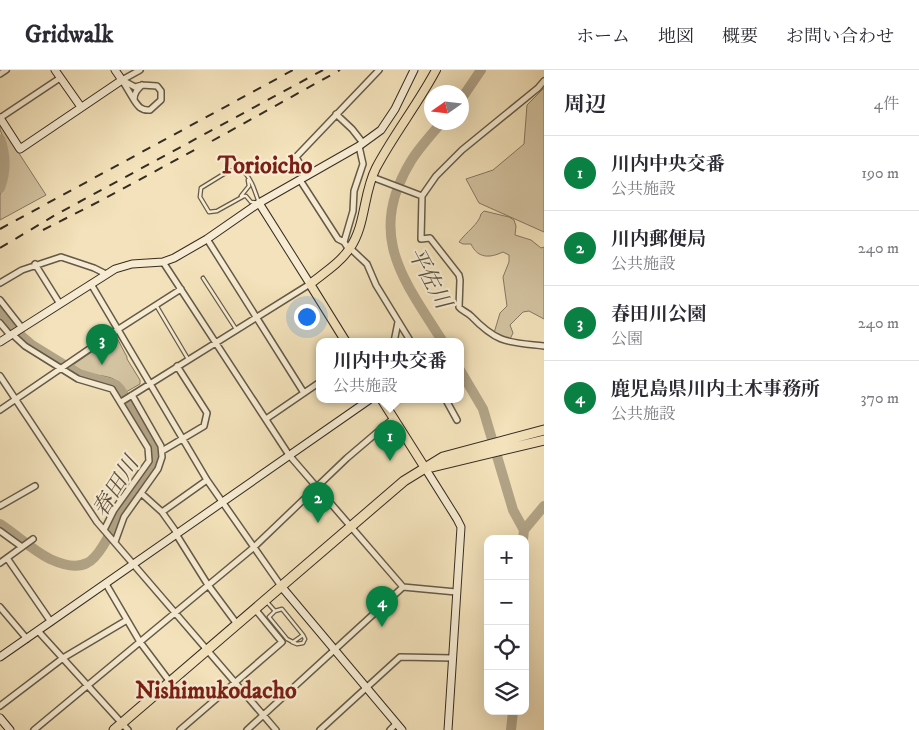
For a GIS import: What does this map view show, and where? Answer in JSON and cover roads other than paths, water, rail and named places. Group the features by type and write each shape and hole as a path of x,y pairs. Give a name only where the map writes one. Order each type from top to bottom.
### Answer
{"highway":[{"path":"114,730 125,727 170,682 394,488 443,457 544,430"},
{"path":"425,468 544,440"}],"main road":[{"path":"344,338 310,284 338,262 350,249 359,230 372,177 394,137 436,70"},
{"path":"384,403 425,468"}],"street":[{"path":"0,74 6,70"},
{"path":"55,70 81,107"},
{"path":"115,70 139,108 148,110 154,108 161,100 162,93 158,87 142,85 135,87 122,80"},
{"path":"60,78 0,118 20,149 122,80 140,70"},
{"path":"379,70 296,157 304,178 338,239 344,242 367,264 376,285 408,338"},
{"path":"0,342 106,274 123,266 163,262 174,258 259,204 361,145 381,130 395,109 414,70"},
{"path":"544,82 462,150 436,176 422,196 421,239 430,238 458,275 460,280 459,307 461,310 488,333 508,342 527,346 544,346"},
{"path":"134,100 135,93 142,85"},
{"path":"336,114 352,129 361,145 363,164 354,191 353,211 344,242"},
{"path":"372,177 422,196"},
{"path":"122,401 310,284 259,204"},
{"path":"206,239 304,393"},
{"path":"0,283 35,264 61,257 106,274"},
{"path":"163,262 289,456 403,587 456,592"},
{"path":"35,264 60,304"},
{"path":"90,284 207,480 281,586 399,727 390,730"},
{"path":"0,410 181,289"},
{"path":"0,300 21,328"},
{"path":"395,338 398,322"},
{"path":"0,323 25,346 84,382 109,387 115,392 148,448 149,461 114,510 105,531"},
{"path":"162,451 204,426 207,413 177,366"},
{"path":"0,376 97,522 276,730"},
{"path":"266,419 316,385"},
{"path":"114,540 124,517 161,462 162,451 130,396"},
{"path":"0,657 365,403"},
{"path":"448,403 457,420"},
{"path":"34,730 253,548 394,418"},
{"path":"425,468 461,527 448,730"},
{"path":"162,512 207,480"},
{"path":"0,506 35,486"},
{"path":"141,493 162,512 208,585 237,624"},
{"path":"0,531 22,546"},
{"path":"0,563 32,540"},
{"path":"7,558 51,622"},
{"path":"106,584 140,642 170,682"},
{"path":"246,730 403,587"},
{"path":"0,607 27,639"},
{"path":"180,730 282,642 267,619 255,609"},
{"path":"0,706 63,658 128,620"},
{"path":"38,631 125,727"},
{"path":"320,730 401,657 453,658"},
{"path":"0,718 10,730"}],"lane":[{"path":"234,169 241,169 255,191 259,204 251,202 246,196 240,197 211,213 207,210 200,194 203,185 234,169"},
{"path":"240,197 248,186 247,176"},
{"path":"203,278 236,329"},
{"path":"156,305 188,359"},
{"path":"265,600 275,611"},
{"path":"282,609 303,635 305,639 303,643 291,642 267,619 275,611 282,609"},
{"path":"291,642 303,635"}],"waterway":[{"name":"平佐川","path":"469,88 481,70"},
{"name":"平佐川","path":"435,130 414,156 398,187 391,212 391,234 395,256 403,277 440,338"},
{"name":"春田川","path":"0,139 4,164 0,188"},
{"name":"春田川","path":"0,311 12,328 32,345 79,374 116,385 148,434 155,462 128,499 99,552 93,559 83,565 68,565 50,559 0,524"},
{"name":"平佐川","path":"464,377 483,409 513,510 524,530"},
{"path":"523,535 524,530 544,506"},
{"path":"511,730 513,715"}],"railway":[{"path":"0,229 293,70"},
{"path":"0,248 57,214 323,70"},
{"path":"212,141 340,70"},
{"path":"43,230 200,147"}],"place":[{"name":"春田川公園","path":"102,365"},
{"name":"川内中央交番","path":"390,461"},
{"name":"川内郵便局","path":"318,523"},
{"name":"鹿児島県川内土木事務所","path":"382,627"}],"district":[{"name":"Torioicho","path":"265,166"},
{"name":"Nishimukodacho","path":"216,691"}]}
